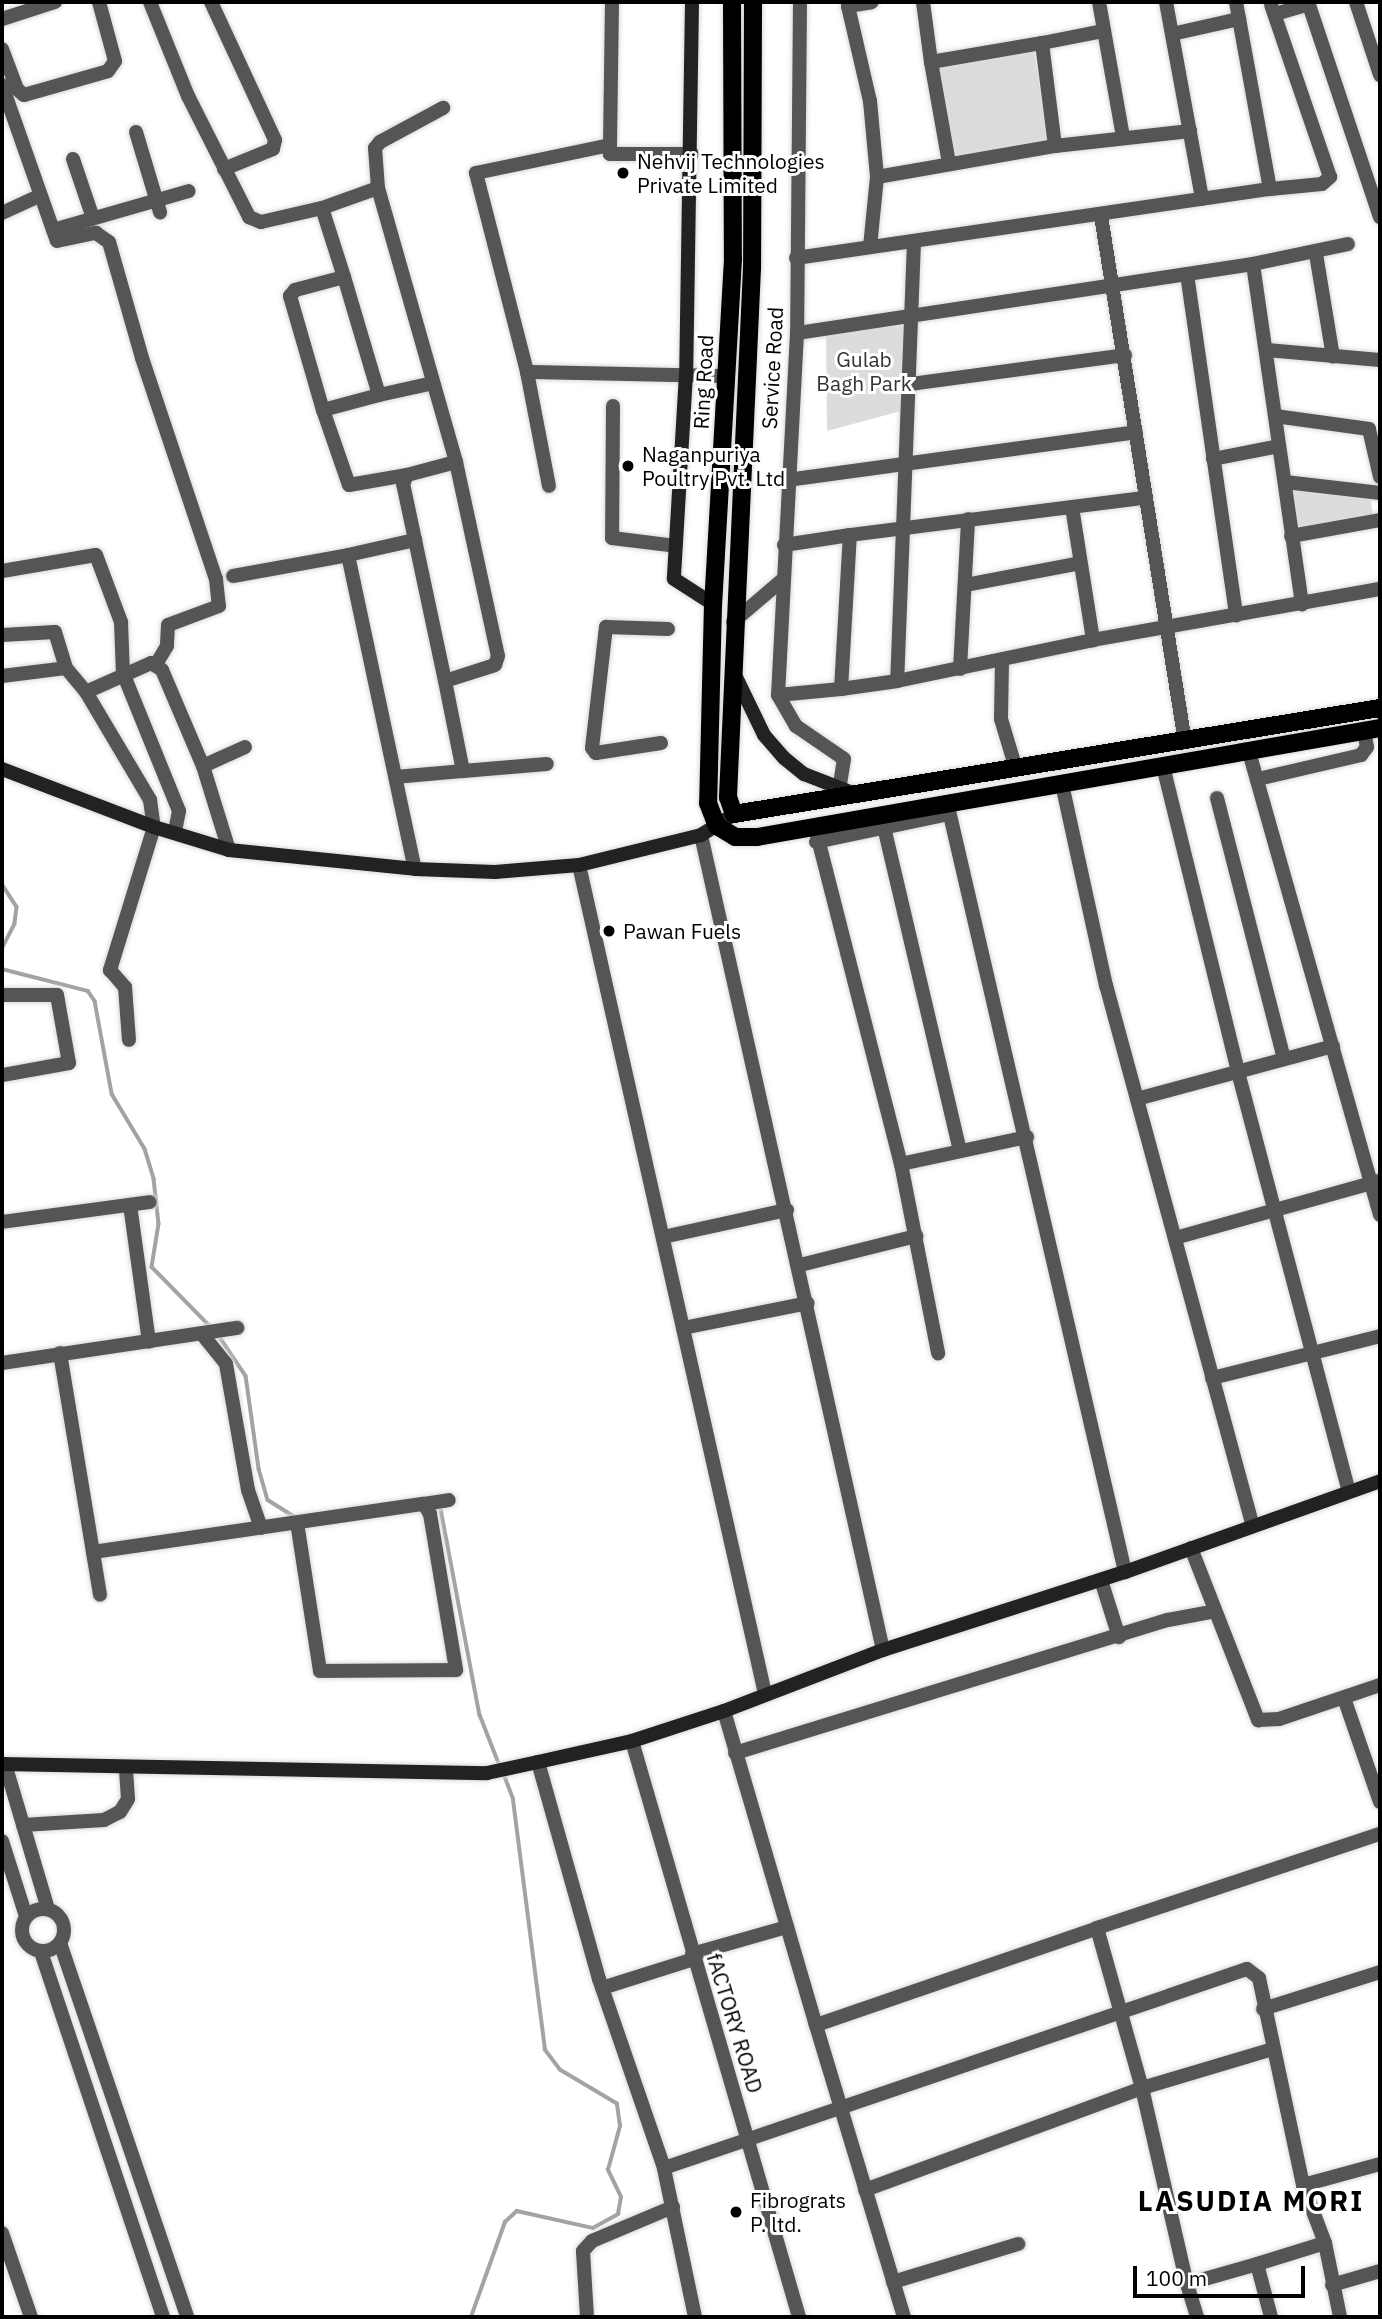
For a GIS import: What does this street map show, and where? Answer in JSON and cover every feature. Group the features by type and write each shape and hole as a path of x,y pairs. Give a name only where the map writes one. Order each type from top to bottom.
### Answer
{"main road":[{"name":"Ring Road","path":"717,826 708,803 713,604 733,259 732,2"},
{"name":"Ring Road","path":"734,814 728,797 731,667 752,268 753,2"},
{"path":"734,814 1380,708"},
{"path":"717,826 735,837 816,834 1062,784 1372,729"}],"street":[{"path":"2,19 55,2"},
{"path":"2,50 17,89 24,95 108,71 115,61 99,2"},
{"path":"150,2 188,96 224,169 255,222 322,208 378,188"},
{"path":"211,2 275,140 274,149 224,169"},
{"path":"612,2 610,154 692,154"},
{"path":"692,2 692,154 686,374 674,579 713,604"},
{"name":"Service Road","path":"778,695 781,581 797,333 800,2"},
{"path":"870,247 877,177 870,101 848,4 872,2"},
{"path":"923,2 949,163"},
{"path":"1099,2 1123,137"},
{"path":"1166,2 1202,199"},
{"path":"1236,2 1270,188"},
{"path":"1356,2 1380,75"},
{"path":"796,258 1101,216 1270,188 1322,184 1330,177 1273,9 1309,3 1380,216"},
{"path":"1172,34 1239,19"},
{"path":"931,62 1104,31"},
{"path":"1042,43 1055,146"},
{"path":"2,85 57,241 96,233 109,242 142,358 216,579 219,606 168,625 167,646 156,663 123,673 86,692"},
{"path":"443,108 380,142 375,148 378,188 456,462 498,656 495,665 445,681"},
{"path":"136,131 158,206"},
{"path":"877,177 1055,146 1190,131"},
{"path":"549,486 527,372 476,173 610,145"},
{"path":"73,159 93,218"},
{"path":"52,230 93,218 158,206 189,191"},
{"path":"2,213 40,196"},
{"path":"322,208 379,395"},
{"path":"1101,216 1125,355 1143,498 1185,742"},
{"path":"897,681 914,314 914,242"},
{"path":"797,333 1315,254 1348,244"},
{"path":"1315,254 1333,357"},
{"path":"1253,264 1302,604"},
{"path":"1186,274 1236,615"},
{"path":"344,277 295,290 290,296 323,410 349,485 407,475 456,462"},
{"path":"1267,350 1380,360"},
{"path":"911,384 1125,355"},
{"path":"527,372 726,376"},
{"path":"323,410 433,383"},
{"path":"613,406 612,538 676,546"},
{"path":"1275,416 1369,429 1380,477"},
{"path":"788,480 1136,432"},
{"path":"1213,459 1279,446"},
{"path":"407,475 403,484 463,771"},
{"path":"1285,482 1380,493"},
{"path":"784,545 905,526 1143,498"},
{"path":"1072,507 1093,640"},
{"path":"960,668 968,519"},
{"path":"1291,536 1380,520"},
{"path":"841,689 850,535"},
{"path":"233,576 415,540"},
{"path":"2,571 96,555 121,622 123,673 179,811 174,832"},
{"path":"348,555 415,869"},
{"path":"965,585 1080,563"},
{"path":"733,622 781,581"},
{"path":"839,789 844,759 796,726 778,695 897,681 1093,640 1380,589"},
{"path":"661,743 596,753 592,748 606,627 668,628"},
{"path":"2,635 52,630 66,668 86,692 142,781 154,827 110,970 125,987 129,1040"},
{"path":"1002,661 1001,719 1016,769"},
{"path":"156,663 203,766 229,850"},
{"path":"731,667 764,735 783,758 803,774 859,794"},
{"path":"2,676 66,668"},
{"path":"1258,779 1361,755 1367,747 1372,729"},
{"path":"203,766 245,747"},
{"path":"1249,752 1333,1046 1376,1182 1380,1214"},
{"path":"396,777 547,764"},
{"path":"1163,766 1238,1072 1349,1491"},
{"path":"2,769 154,827 229,850 415,869 495,872 579,865 701,835 734,814"},
{"path":"1062,784 1106,985 1252,1523"},
{"path":"1217,798 1284,1059"},
{"path":"938,1353 901,1164 816,834 884,827 948,808 1027,1137 1066,1330 1125,1572"},
{"path":"884,827 960,1150"},
{"path":"701,835 800,1265 883,1650"},
{"path":"579,865 765,1694"},
{"path":"2,995 57,995 69,1063 2,1075"},
{"path":"1137,1100 1333,1046"},
{"path":"901,1164 1027,1137"},
{"path":"1175,1238 1376,1182"},
{"path":"2,1222 150,1202"},
{"path":"130,1205 149,1342"},
{"path":"663,1237 787,1210"},
{"path":"800,1265 916,1236"},
{"path":"683,1328 808,1303"},
{"path":"2,1363 237,1328"},
{"path":"210,1332 226,1364 248,1490 261,1528"},
{"path":"1212,1378 1380,1336"},
{"path":"60,1353 100,1595"},
{"path":"2,1841 26,1916 23,1938 41,1952 163,2316 185,2312 60,1943 62,1920 48,1909 3,1765 487,1773 632,1741 724,1711 883,1650 1125,1572 1252,1523 1380,1481"},
{"path":"93,1552 438,1502 430,1514 456,1670 320,1671 297,1523"},
{"path":"1191,1548 1258,1720 1279,1719 1380,1685"},
{"path":"1101,1580 1119,1637"},
{"path":"735,1753 1168,1620 1215,1611"},
{"path":"1344,1698 1380,1802"},
{"path":"724,1711 904,2317"},
{"name":"fACTORY ROAD","path":"632,1741 799,2317"},
{"path":"538,1762 602,1988 664,2168 695,2317"},
{"path":"23,1825 104,1820 120,1812 128,1799 126,1766"},
{"path":"816,2025 1380,1834"},
{"path":"26,1916 48,1909"},
{"path":"602,1988 787,1927"},
{"path":"1097,1928 1119,2014 1142,2088 1197,2317"},
{"path":"41,1952 60,1943"},
{"path":"664,2168 748,2142 1247,1969 1259,1978 1263,2009 1303,2185 1325,2243 1340,2317"},
{"path":"1263,2009 1380,1972"},
{"path":"865,2190 1142,2088 1273,2049"},
{"path":"1303,2185 1380,2164"},
{"path":"587,2317 583,2250 592,2241 673,2207"},
{"path":"3,2228 31,2317"},
{"path":"1187,2284 1325,2243"},
{"path":"893,2282 1018,2244"},
{"path":"1257,2264 1271,2317"},
{"path":"1332,2285 1380,2271"}],"green space":[{"path":"1034,50 1048,142 956,158 937,69"},
{"name":"Gulab Bagh Park","path":"903,326 901,411 827,431 826,332"},
{"path":"1289,486 1370,494 1373,517 1292,529"}],"waterway":[{"path":"2,884 17,907 15,924 2,950"},
{"path":"2,969 88,991 95,1001 112,1094 145,1149 154,1179 159,1224 152,1267 212,1328"},
{"path":"219,1336 246,1376 259,1469 268,1500 295,1517"},
{"path":"440,1504 480,1715 500,1766"},
{"path":"471,2317 505,2222 517,2211 593,2228 618,2214 621,2197 608,2170 620,2126 617,2104 560,2070 545,2050 513,1799 503,1773"}],"place":[{"name":"Nehvij Technologies Private Limited","path":"623,173"},
{"name":"Naganpuriya Poultry Pvt. Ltd","path":"628,466"},
{"name":"Pawan Fuels","path":"609,931"},
{"name":"Fibrograts P. ltd.","path":"736,2212"}],"district":[{"name":"LASUDIA MORI","path":"1251,2201"}]}
